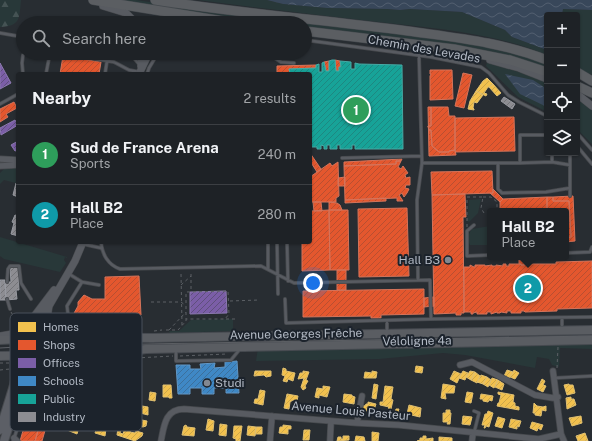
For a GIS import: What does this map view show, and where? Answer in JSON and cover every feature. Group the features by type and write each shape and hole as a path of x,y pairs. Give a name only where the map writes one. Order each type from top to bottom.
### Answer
{"highway":[{"path":"93,0 192,16"},
{"path":"155,0 281,16"},
{"path":"312,19 387,28 490,43 525,52 544,59"},
{"path":"312,32 419,44 476,53 510,60 544,71"},
{"path":"580,74 592,81"},
{"path":"580,88 592,94"}],"main road":[{"name":"Avenue Georges Frêche","path":"142,338 592,330"},
{"name":"Avenue Georges Frêche","path":"0,340 10,339"},
{"name":"Avenue Georges Frêche","path":"142,351 146,349 176,352 243,347 592,340"},
{"name":"Avenue Georges Frêche","path":"0,356 10,357"},
{"path":"7,438 7,407 10,396"},
{"path":"7,438 10,428"}],"street":[{"path":"93,0 99,5 112,7 126,13 129,16"},
{"path":"476,53 484,58 520,68 544,78"},
{"path":"140,71 141,60"},
{"path":"140,71 146,60"},
{"path":"580,96 592,106"},
{"path":"16,160 0,159 0,166 16,165"},
{"path":"42,313 43,310 49,306 67,276 83,244"},
{"path":"36,313 67,276"},
{"path":"0,336 10,334"},
{"path":"460,365 472,362 536,396 558,398"},
{"path":"553,371 558,398 561,434 564,441"},
{"path":"357,423 362,396"},
{"name":"Avenue Louis Pasteur","path":"161,441 168,415 178,409 399,425 539,439 561,434"},
{"path":"270,441 272,416"},
{"path":"330,441 331,421"},
{"path":"472,441 474,433"}],"lane":[{"path":"0,33 16,36"},
{"name":"Chemin des Levades","path":"312,41 419,56 482,67 508,95 544,114"},
{"path":"418,280 417,200 422,163 419,56"},
{"path":"22,60 23,72"},
{"path":"46,72 49,60"},
{"path":"101,60 114,62 129,70 140,71"},
{"path":"134,60 140,71"},
{"path":"148,72 154,60"},
{"path":"278,60 281,62 294,63"},
{"path":"105,72 107,61"},
{"path":"0,104 16,95"},
{"path":"520,163 520,136 544,135"},
{"path":"580,136 592,150"},
{"path":"580,150 592,164"},
{"path":"342,158 421,156"},
{"path":"552,156 552,162"},
{"path":"570,156 570,196"},
{"path":"422,163 552,162 570,165"},
{"path":"498,163 498,189 502,194 546,192 570,188"},
{"path":"474,226 467,232 466,256 487,255"},
{"path":"85,244 91,247 101,248"},
{"path":"101,244 101,248 109,264 120,269 262,266 294,283 430,280 430,319"},
{"path":"268,244 268,270"},
{"path":"277,244 278,294"},
{"path":"287,244 288,281"},
{"path":"569,253 590,252 592,247"},
{"path":"7,282 8,269 10,266 19,266 21,283 31,299"},
{"path":"67,276 82,282 99,285"},
{"path":"68,313 67,306 82,282"},
{"path":"7,299 10,309"},
{"path":"285,299 286,323 592,317"},
{"path":"562,318 562,325"},
{"path":"387,321 387,334"},
{"path":"176,352 176,361 231,360 243,347"},
{"path":"554,378 592,376"},
{"path":"0,421 4,410 7,407"},
{"path":"474,411 479,413 474,433"}],"path":[{"path":"483,196 481,208 484,213"},
{"path":"467,232 467,197 491,197 497,202 497,208"},
{"path":"181,274 182,325"},
{"path":"181,285 191,275 191,292"},
{"path":"181,291 186,296"},
{"path":"186,312 167,330 178,330 186,319 186,312 186,306 186,296 186,292 228,291 229,314 225,318"},
{"path":"228,301 259,300"},
{"path":"151,302 182,302 186,306"},
{"path":"10,309 12,313"},
{"path":"186,319 235,319"},
{"path":"154,331 162,330"},
{"path":"553,371 557,369 558,347"},
{"path":"142,356 176,352 236,354"},
{"path":"0,370 10,369"}],"green space":[{"path":"0,0 21,0 19,16 16,16 16,22 12,25 0,27"},
{"path":"112,0 136,0 257,16 213,16"},
{"path":"198,0 267,0 283,4 327,8 410,9 462,12 505,30 512,37 544,49 544,54 507,41 464,32"},
{"path":"563,9 592,10 592,75 580,69 580,12 562,12"},
{"path":"312,23 466,41 544,62 544,68 312,28"},
{"path":"487,62 544,81 544,110 518,97 486,66"},
{"path":"580,100 592,110 592,144 580,132"},
{"path":"6,167 16,167 16,183 4,180 0,184 0,173"},
{"path":"481,199 478,213 469,222 467,220 469,200"},
{"path":"487,226 487,245 470,245 468,237 472,229"},
{"path":"0,237 16,242 16,244 23,244 67,257 67,258 65,257 64,260 66,263 60,272 4,259 0,256"},
{"path":"233,319 233,331 170,333 169,331 179,331 191,320"},
{"path":"592,343 592,349 560,348 559,367 552,365 549,359 537,357 535,368 465,355 443,353 379,359 256,361 258,348"}],"water":[{"path":"267,0 592,0 592,10 563,9 562,12 544,12 544,49 512,37 505,30 462,12 410,9 327,8 283,4"},
{"path":"505,74 533,80 544,87 544,106 520,94"}],"building: Homes":[{"path":"487,78 493,84 488,87 484,93 487,94 486,96 476,91"},
{"path":"493,84 501,93 497,96 489,87"},
{"path":"476,91 483,95 477,103 474,102 474,110 468,109 470,101"},
{"path":"416,366 423,367 422,373 415,372"},
{"path":"283,368 286,369 286,371 295,373 293,381 288,379 287,382 283,381 285,376 282,375"},
{"path":"507,370 513,372 509,378 504,376"},
{"path":"514,370 519,373 515,379 510,377"},
{"path":"255,371 271,371 271,376 254,376"},
{"path":"303,371 309,372 306,380 308,381 305,386 306,388 303,390 301,387 304,378 298,379 300,373 303,373"},
{"path":"372,371 377,372 376,378 364,378 365,372 372,373"},
{"path":"454,371 461,374 457,383 450,379"},
{"path":"463,371 468,373 465,380 459,378"},
{"path":"470,371 475,372 471,380 466,377"},
{"path":"475,372 480,376 477,383 471,380"},
{"path":"481,375 487,377 483,384 477,382"},
{"path":"487,377 491,380 488,387 483,384"},
{"path":"492,378 498,380 494,388 489,385"},
{"path":"542,379 545,381 543,385 546,386 543,392 537,389"},
{"path":"498,380 504,384 502,390 495,387"},
{"path":"374,384 378,385 376,399 372,398"},
{"path":"443,384 455,386 454,393 445,393 446,399 441,398"},
{"path":"163,385 171,385 172,398 163,397"},
{"path":"564,385 573,385 575,393 567,395"},
{"path":"323,386 330,387 327,397 319,395 319,398 315,397 317,388 323,389"},
{"path":"385,386 393,387 391,409 380,405 380,402 383,402"},
{"path":"260,390 265,391 263,405 254,403 255,399 258,399"},
{"path":"150,392 156,393 155,401 149,400"},
{"path":"467,392 473,393 471,403 465,402"},
{"path":"498,392 514,395 513,402 515,403 515,406 519,407 519,410 497,406 501,395 498,394"},
{"path":"287,394 298,396 297,401 293,400 290,402 289,409 284,408"},
{"path":"344,394 355,397 354,404 343,402"},
{"path":"481,394 493,396 492,401 483,401 483,399 480,399"},
{"path":"571,397 571,399 574,399 576,405 567,409 566,398"},
{"path":"368,402 376,404 374,410 367,408 367,411 364,410 364,412 361,412 362,405 365,406"},
{"path":"534,403 537,406 546,406 546,411 542,410 541,416 533,413"},
{"path":"409,405 421,408 420,417 407,414"},
{"path":"142,406 148,407 148,415 142,414"},
{"path":"396,409 399,409 398,412 403,413 403,419 394,417"},
{"path":"446,410 450,410 451,413 450,424 447,424 448,422 443,422 443,413 446,413"},
{"path":"488,411 493,413 489,427 486,426 484,428 485,425 482,425 485,414 487,414"},
{"path":"463,416 472,417 470,425 462,424"},
{"path":"581,416 582,423 572,426 569,418"},
{"path":"498,417 505,419 502,428 495,426"},
{"path":"208,419 214,421 213,431 206,430"},
{"path":"511,419 521,421 519,427 517,426 517,429 509,427"},
{"path":"142,420 147,421 146,426 143,427"},
{"path":"532,422 543,425 541,430 538,428 537,431 530,428"},
{"path":"220,424 227,425 226,436 219,435"},
{"path":"186,425 187,427 195,428 194,436 182,435 184,426"},
{"path":"283,425 291,426 291,429 288,429 288,434 279,433 280,427 283,427"},
{"path":"234,426 242,426 240,441 236,441 236,439 233,438"},
{"path":"248,426 256,427 255,436 247,435"},
{"path":"256,427 262,427 262,434 255,434"},
{"path":"304,430 310,430 309,440 303,440"},
{"path":"70,431 78,431 77,434"},
{"path":"96,431 106,431 105,436 95,433"},
{"path":"118,431 120,431 120,433 123,434 124,431 135,433 136,431 143,433 142,436 135,441 117,435"},
{"path":"372,432 379,433 378,441 372,441"},
{"path":"585,433 588,441 578,441 576,436"},
{"path":"343,436 349,436 349,440 337,441 338,437 343,439"},
{"path":"356,436 364,437 365,441 355,441"},
{"path":"423,436 426,436 426,439 433,438 433,441 417,441 420,440 420,438 423,438"},
{"path":"439,437 452,438 452,441 439,441"}],"building: Shops":[{"path":"62,60 88,60 101,62 99,72 60,72"},
{"path":"335,60 340,61 341,67 339,67 339,71 336,71"},
{"path":"329,61 329,71 326,71 324,62"},
{"path":"316,65 316,68 289,69 290,72 277,72 277,66"},
{"path":"430,70 452,70 453,99 430,100"},
{"path":"463,73 472,75 464,108 455,106"},
{"path":"14,102 16,106 16,109 6,114 8,117 0,122 0,109"},
{"path":"428,107 431,107 431,126 428,126"},
{"path":"431,107 448,107 449,116 455,116 455,150 449,152 439,152 432,146 431,130 429,130 428,126 431,126"},
{"path":"514,117 515,151 455,152 455,118"},
{"path":"428,128 431,130 432,146 439,152 449,152 455,150 456,155 429,156"},
{"path":"312,156 321,169 317,172 312,164"},
{"path":"402,159 401,161 396,161 396,164 344,166 344,162"},
{"path":"396,161 401,161 398,167 401,169 403,166 408,173 405,175 406,178 410,177 410,185 406,185 405,188 409,189 407,193 404,197 402,193 399,195 403,201 397,201 397,198 345,200 344,166 396,164"},
{"path":"338,162 339,196 336,198 336,202 312,202 312,176 330,163 332,166"},
{"path":"492,171 493,193 432,195 431,172"},
{"path":"345,177 345,186 338,186 338,178"},
{"path":"493,189 503,199 500,202 490,193 493,193"},
{"name":"Hall B3","path":"465,194 466,217 463,217 464,313 461,313 461,315 456,315 456,313 434,314 432,195"},
{"path":"573,196 575,241 569,242 569,237 571,237 569,201 553,201 553,197"},
{"path":"547,197 553,197 553,201 569,201 571,237 569,237 569,208 547,208"},
{"path":"547,197 547,208 500,208 500,202 503,199"},
{"path":"386,198 386,201 345,203 345,200"},
{"path":"313,202 321,202 322,211 314,211"},
{"path":"329,202 337,203 340,205 342,210 329,210"},
{"path":"407,208 409,276 359,277 358,209"},
{"path":"329,210 330,270 302,271 302,244 312,244 312,211"},
{"path":"329,210 348,210 349,270 330,270"},
{"path":"519,260 526,260 526,264 519,264"},
{"path":"592,261 592,308 557,309 557,311 521,311 521,313 511,313 511,311 507,311 507,313 497,312 491,314 491,312 487,312 487,314 477,314 477,312 471,314 471,312 464,312 464,267 470,267 470,265 475,267 475,265 503,266 503,264 506,264 506,266 509,266 509,264 556,264 556,262"},
{"path":"337,270 346,270 346,290 337,290"},
{"path":"139,276 141,313 74,313 78,306 78,302 84,295 92,299 105,299 105,277"},
{"path":"424,289 424,314 381,315 381,318 371,318 371,316 303,317 303,291"},
{"path":"434,297 434,306 424,307 424,298"},
{"path":"23,431 38,431 35,441 20,441"},
{"path":"38,431 45,431 42,441 35,441"}],"building: Offices":[{"path":"0,63 11,83 0,89"},
{"path":"15,120 16,122 16,126 1,135 0,128"},
{"path":"16,142 16,151 15,151 11,145"},
{"path":"226,291 227,313 190,314 190,292"}],"building: Schools":[{"path":"237,361 239,393 226,393 226,388 214,388 214,394 202,394 202,388 190,388 190,394 178,394 176,365 190,365 190,369 201,369 200,364 215,363 214,368 225,367 225,362"}],"building: Public":[{"path":"335,60 336,71 339,71 339,67 341,67 340,61 351,62 351,69 355,69 355,63 402,65 403,149 355,149 355,145 352,145 352,149 340,149 340,145 337,145 337,149 330,149 330,145 327,145 327,149 324,149 324,146 321,145 321,149 312,147 312,72 290,72 289,69 316,68 316,65 319,64 319,72 322,72 322,63 324,62 326,71 329,71 329,61"}],"building: Industry":[{"path":"504,97 515,104 512,109 501,101"},
{"path":"16,183 16,196 13,195"},
{"path":"16,215 16,235 11,234 14,223 12,222"},
{"path":"18,267 19,290 16,290 17,299 6,300 5,282 11,282 10,268"},
{"path":"0,280 5,280 6,300 0,300"}],"tram line":[{"path":"142,344 592,336"},
{"path":"0,348 10,347"}],"place":[{"name":"Sud de France Arena","path":"356,110"},
{"name":"Hall B3","path":"448,260"},
{"name":"Hall B2","path":"528,288"},
{"name":"Studi","path":"207,383"}]}
